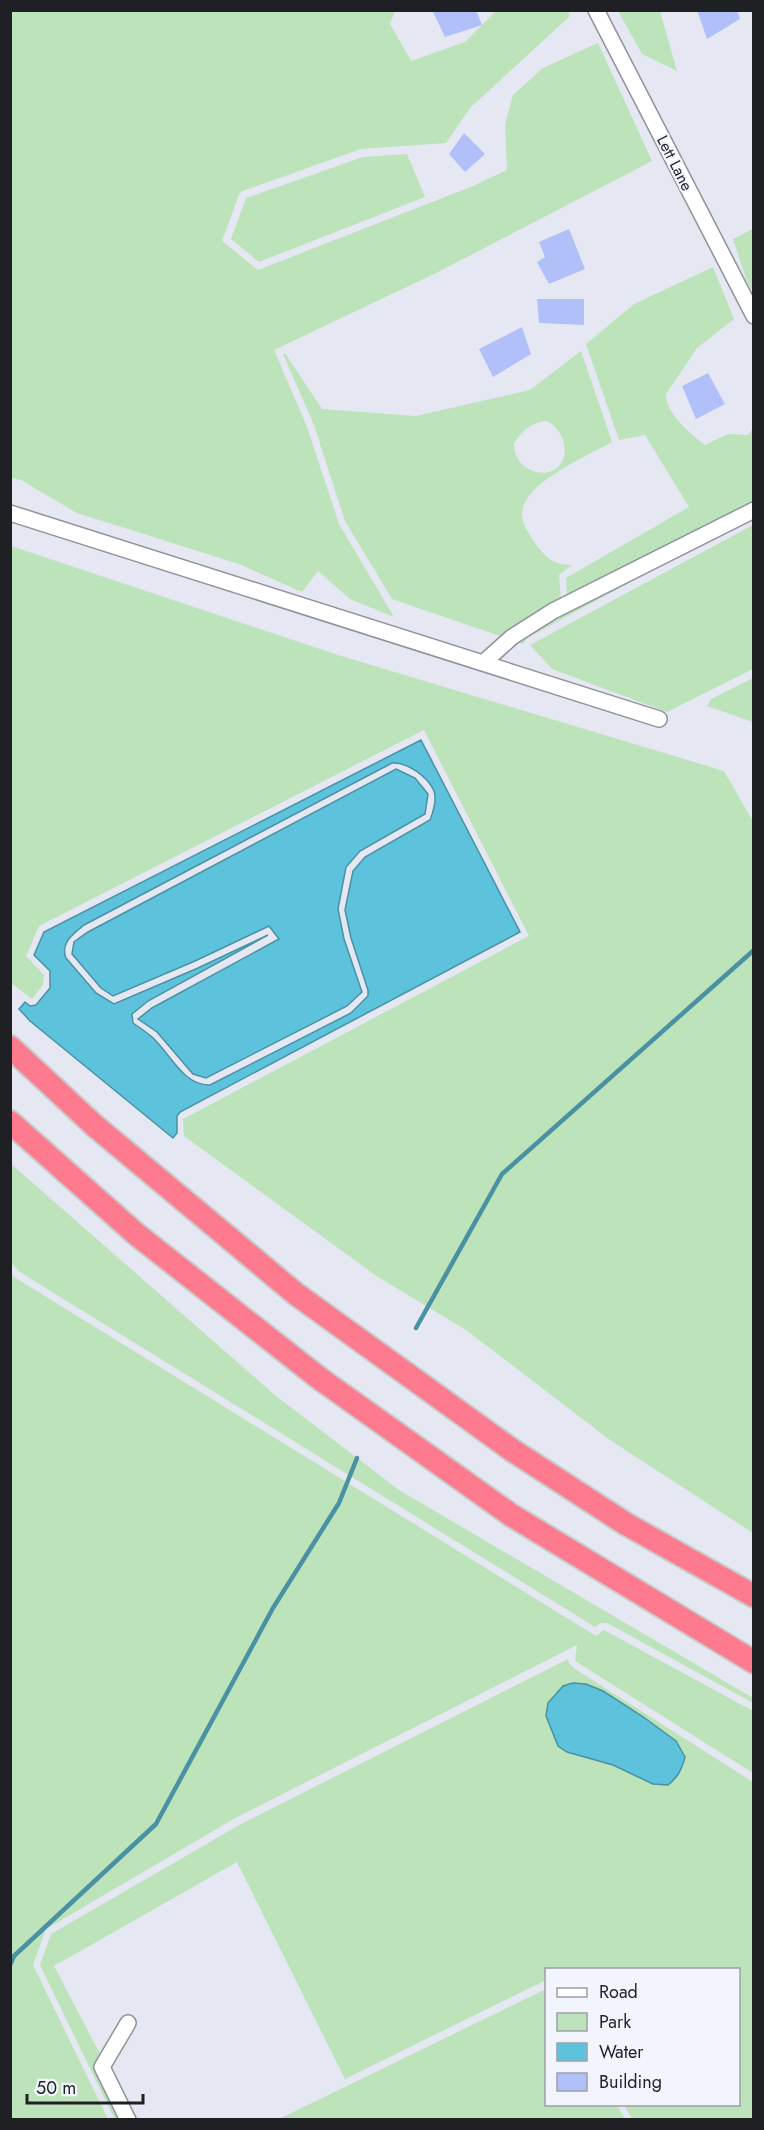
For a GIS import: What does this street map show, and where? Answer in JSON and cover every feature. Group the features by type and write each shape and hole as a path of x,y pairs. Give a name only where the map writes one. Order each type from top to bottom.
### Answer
{"highway":[{"path":"10,1047 95,1126 296,1294 512,1450 626,1524 753,1596"},
{"path":"10,1122 136,1234 319,1378 511,1515 753,1662"}],"street":[{"name":"Lett Lane","path":"596,10 753,316"},
{"path":"483,663 512,638 553,611 753,510"},
{"path":"10,513 659,719"},
{"path":"128,2023 102,2067 128,2120"}],"green space":[{"path":"10,11 395,11 390,24 411,61 465,42 496,11 568,11 570,16 470,108 446,143 361,149 240,192 222,241 258,270 473,186 507,170 505,125 513,95 543,68 598,43 652,161 436,273 274,350 307,427 339,524 394,617 350,599 318,571 302,592 239,564 77,513 21,480 11,478"},
{"path":"618,11 660,11 677,71 642,54"},
{"path":"407,154 425,197 259,262 231,239 246,198 363,157"},
{"path":"753,229 753,292 746,279 733,239"},
{"path":"713,267 734,319 697,348 666,394 667,401 674,416 705,445 728,434 748,435 753,428 753,502 567,597 566,578 689,507 645,435 619,440 586,344 634,304"},
{"path":"581,351 612,442 558,471 533,491 525,502 522,518 535,543 551,560 560,564 572,565 559,575 561,600 753,516 527,638 523,644 392,599 345,521 314,425 283,354 285,353 322,409 416,416 530,390","holes":["549,422 562,437 565,452 561,463 554,470 544,473 533,471 524,466 517,456 514,443 531,425"]},
{"path":"753,525 753,669 667,712 552,669 530,645"},
{"path":"11,546 338,655 724,771 754,823 753,1533 610,1440 466,1330 378,1277 184,1136 183,1119 529,936 424,730 39,926 26,956 44,975 43,985 32,999 11,983"},
{"path":"753,678 753,722 707,706 711,699"},
{"path":"10,1163 276,1396 399,1490 753,1698 753,1703 607,1623 601,1623 595,1627 18,1271 11,1262"},
{"path":"10,1273 596,1636 604,1630 753,1711 753,1773 575,1661 577,1645 237,1817 46,1929 33,1965 108,2119 11,2119"},
{"path":"568,1659 575,1669 753,1782 753,2119 632,2119 625,2106 740,2106 740,1968 545,1968 545,1980 345,2079 237,1862 54,1966 131,2113 134,2112 138,2119 115,2120 40,1965 51,1934 241,1824","holes":["586,1684 614,1698 639,1715 685,1757 683,1768 675,1779 652,1784 613,1765 591,1758"]},
{"path":"545,1989 545,2106 618,2106 625,2119 279,2119"}],"water":[{"path":"421,740 520,932 180,1112 177,1116 177,1133 173,1138 30,1021 19,1009 25,1002 30,1006 36,1005 50,988 50,971 34,955 44,932","holes":["392,763 398,763 417,771 427,781 434,791 434,806 430,820 365,857 353,871 345,910 368,996 351,1013 210,1085 200,1084 185,1074 152,1037 133,1023 132,1014 148,1001 268,935 114,1004 96,993 66,958 66,943 84,925"]},
{"path":"396,769 415,778 428,794 425,814 360,851 346,867 338,909 344,939 362,992 347,1006 206,1078 193,1074 157,1032 138,1019 152,1008 279,939 269,926 113,996 101,988 72,954 74,942 88,932"},
{"path":"573,1683 586,1684 603,1691 676,1741 685,1757 679,1772 668,1785 653,1784 613,1765 567,1752 558,1746 546,1716 548,1703 563,1686"}],"building":[{"path":"432,10 476,10 482,25 445,37"},
{"path":"697,10 737,10 740,19 707,39"},
{"path":"464,133 485,154 465,172 449,154"},
{"path":"569,229 585,269 549,284 537,262 545,257 539,242"},
{"path":"537,299 584,299 584,325 539,323"},
{"path":"522,327 531,354 493,377 479,349"},
{"path":"708,373 725,404 696,419 682,386"}],"waterway":[{"path":"416,1328 502,1174 754,950"},
{"path":"10,1965 14,1956 156,1824 273,1608 339,1503 357,1458"}]}
